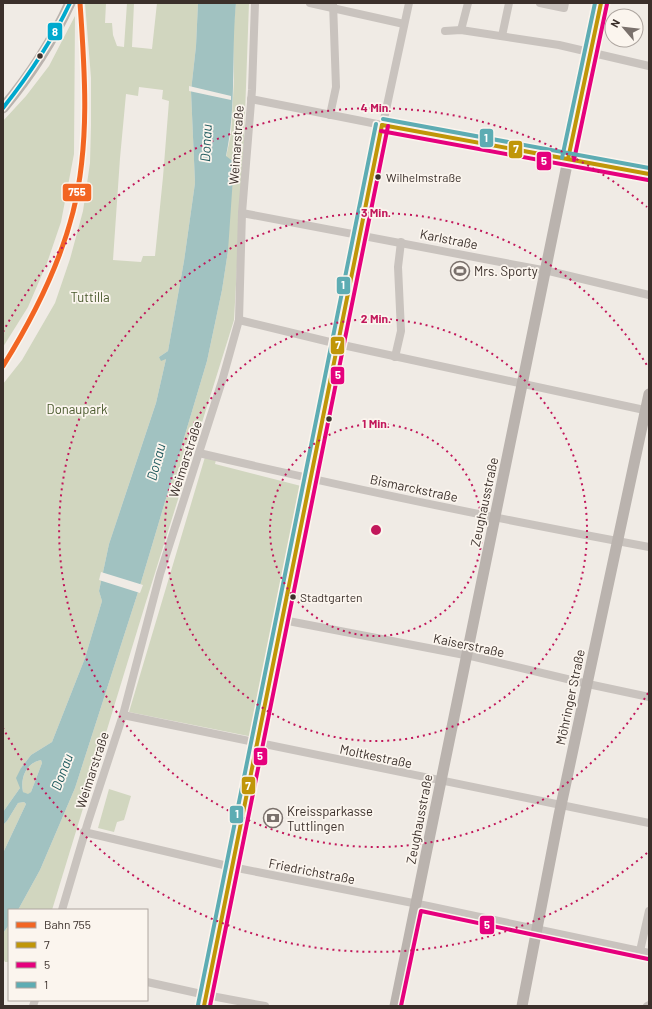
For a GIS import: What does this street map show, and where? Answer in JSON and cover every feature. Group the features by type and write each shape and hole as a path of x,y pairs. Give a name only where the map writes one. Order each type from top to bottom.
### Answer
{"street":[{"path":"3,108 14,95 40,56 70,3"},
{"name":"Weimarstraße","path":"62,909 84,832 123,715 160,574 222,381 239,320 242,213 251,99 255,3"},
{"path":"310,3 332,5 404,24"},
{"path":"204,1006 382,125 409,3"},
{"path":"461,30 468,3"},
{"path":"502,36 509,3"},
{"path":"540,3 564,6"},
{"name":"Zeughausstraße","path":"395,1006 601,3"},
{"path":"330,115 336,87 332,5"},
{"path":"445,31 461,30 559,45 649,66"},
{"path":"251,99 382,125 649,174"},
{"name":"Karlstraße","path":"242,213 545,270 649,295"},
{"path":"395,357 401,331 398,267 401,242"},
{"path":"239,320 395,357 647,410"},
{"name":"Möhringer Straße","path":"522,1006 561,805 647,410 649,394"},
{"name":"Bismarckstraße","path":"199,453 311,479 649,547"},
{"name":"Kaiserstraße","path":"282,620 467,656 649,697"},
{"name":"Moltkestraße","path":"123,715 649,823"},
{"name":"Friedrichstraße","path":"84,832 232,867 649,953"},
{"path":"640,951 649,911"},
{"path":"148,982 265,1006"}],"green space":[{"name":"Donaupark","path":"85,3 106,3 105,23 112,23 113,35 117,46 124,47 127,3 134,3 132,47 152,49 157,3 198,3 196,46 191,91 195,183 184,261 168,351 159,357 166,359 156,403 109,544 99,591 102,601 85,658 52,742 31,755 21,768 20,788 3,812 3,384 22,360 55,303 70,259 83,211 90,163 91,78","holes":["139,87 163,90 162,99 169,101 155,256 143,256 141,262 113,260 126,94 138,96"]},
{"path":"236,3 249,3 244,142 234,320 52,909 19,909 40,870 75,788 139,589 207,361 222,290 228,251 226,157 231,134 234,80 233,31"},
{"path":"75,16 74,154 61,222 47,263 28,307 3,347 3,121 26,96 49,66"},
{"name":"Stadtgarten","path":"205,457 216,460 215,464 301,486 275,615 253,737 129,712"},
{"path":"41,760 42,763 31,792 28,795 23,792 23,777 31,764"},
{"path":"109,789 131,796 124,820 117,822 114,832 98,828"},
{"path":"24,802 26,804 3,853 3,825 18,803"},
{"path":"8,926 8,962 5,962 3,958 3,933"}],"water":[{"name":"Donau","path":"198,3 236,3 232,118 226,156 234,162 228,251 222,290 207,361 139,589 75,788 40,870 19,909 8,909 8,926 3,933 3,853 26,804 24,802 18,803 3,825 3,812 20,788 16,778 21,768 31,755 52,742 85,658 102,601 99,591 109,544 156,403 166,359 161,361 159,357 168,351 184,261 195,183 191,91 196,46","holes":["41,760 42,763 31,792 28,794 23,792 23,777 31,764"]}],"pier":[{"path":"189,86 231,96 231,100 189,91"},
{"path":"101,572 143,585 140,593 99,580"}],"rail line":[{"name":"755","path":"3,366 35,311 44,292 60,253 73,212 82,160 85,108 80,3"}],"transit line":[{"name":"8","path":"3,108 40,57 56,31 70,3"},
{"name":"1","path":"562,158 595,3"},
{"name":"7","path":"568,159 601,3"},
{"name":"5","path":"574,160 607,4"},
{"name":"1","path":"383,119 649,168"},
{"name":"1","path":"198,1005 376,124"},
{"name":"7","path":"382,125 649,174"},
{"name":"7","path":"204,1006 382,125"},
{"name":"5","path":"210,1006 388,126"},
{"name":"5","path":"381,131 648,180"},
{"name":"5","path":"401,1006 421,911 648,959"}],"place":[{"name":"Wilhelmstraße","path":"378,177"},
{"name":"Mrs. Sporty","path":"460,271"},
{"name":"Stadtgarten","path":"293,597"},
{"name":"Kreissparkasse Tuttlingen","path":"273,818"}],"park label":[{"name":"Tuttilla","path":"90,297"}]}
